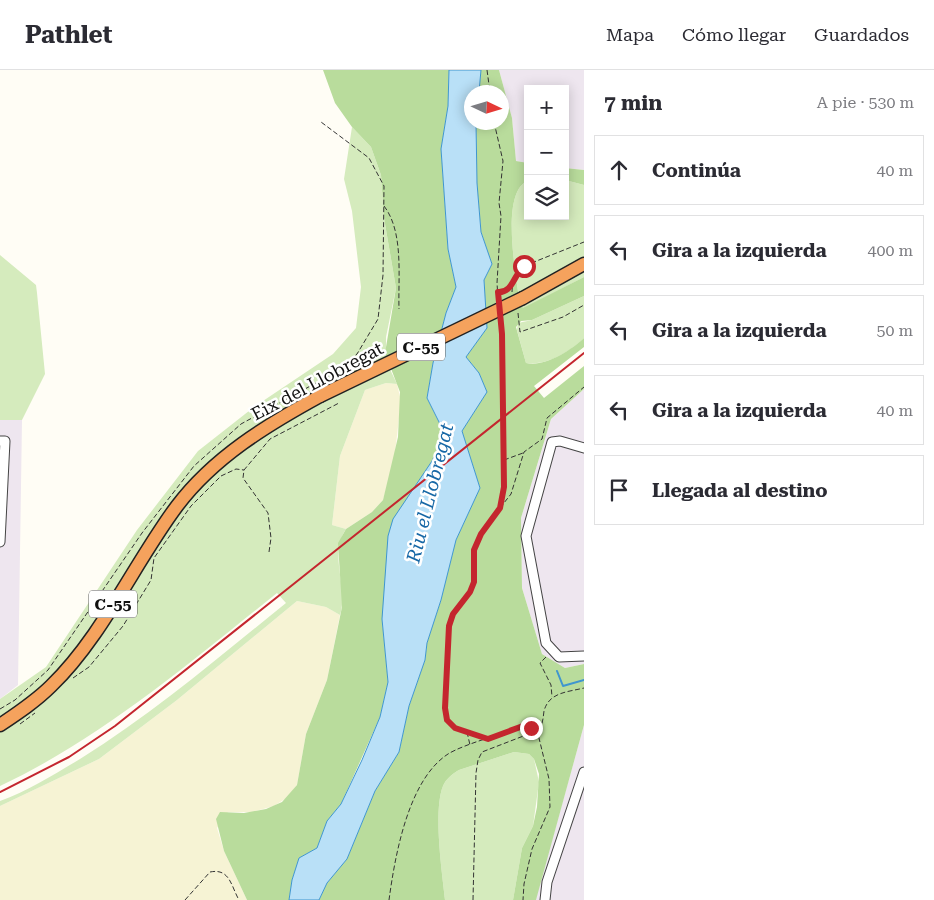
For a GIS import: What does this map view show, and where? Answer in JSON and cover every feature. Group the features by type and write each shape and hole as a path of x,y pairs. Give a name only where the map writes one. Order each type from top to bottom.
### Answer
{"highway":[{"name":"Eix del Llobregat","path":"0,725 34,701 58,678 93,634 177,506 204,476 242,444 320,396 584,264"}],"lane":[{"path":"0,441 5,442 0,542"},
{"path":"584,448 560,441 552,442 526,536 546,643 559,657 584,656"},
{"path":"545,900 547,882 584,772"}],"path":[{"path":"487,70 489,85"},
{"path":"0,709 15,700 48,670 142,533 194,466 241,424 336,372 357,354 378,319 383,275 384,186 369,158 321,122"},
{"path":"496,130 503,161 499,203 501,216 499,302"},
{"path":"383,205 392,217 394,225 397,250 399,309"},
{"path":"498,292 502,292 512,286 517,272 524,266 584,242"},
{"path":"512,286 517,299 520,332 564,317 584,305"},
{"path":"500,311 504,487 500,508"},
{"path":"503,460 524,452 542,439 547,418 584,387"},
{"path":"269,552 271,538 268,513 243,478 244,470 270,439 339,403"},
{"path":"488,739 455,728 447,720 445,708 449,626 453,614 470,592 474,582 474,550 481,534 504,505 514,486 524,452"},
{"path":"552,697 551,685 540,663 544,657 559,657"},
{"path":"473,900 478,760 482,752 536,732 542,725 546,705 552,697 584,688"},
{"path":"389,900 401,838 422,784 448,754 523,726 536,732 549,779 550,807 532,849 524,884 523,900"},
{"path":"467,731 470,746"},
{"path":"185,900 210,872 220,871 226,874 239,900"}],"shaded area":[{"path":"499,70 584,70 584,170 569,168 569,85 524,85 524,162 516,161 512,118 509,107 509,85 503,85"},
{"path":"386,383 397,384 401,401 394,461 383,500 372,512 346,529 332,525 340,456 365,390"},
{"path":"584,389 584,664 565,668 542,654 522,588 521,518 551,419"},
{"path":"0,420 22,420 18,685 0,699"},
{"path":"297,601 326,607 340,615 327,680 306,734 297,785 288,797 274,806 252,812 228,812 217,828 224,851 247,900 0,900 0,806 99,759 177,700"},
{"path":"584,725 584,900 536,900 536,898"}],"green space":[{"path":"323,70 449,70 448,106 441,149 448,249 456,287 446,313 433,363 427,398 445,434 432,461 382,619 388,682 380,717 341,804 327,821 317,848 299,858 292,880 289,900 247,900 224,851 216,819 220,812 244,813 266,809 282,802 297,785 306,734 327,680 342,607 338,543 346,529 372,512 383,500 398,437 400,392 385,353 396,288 384,218 381,175 371,147 352,127 335,103"},
{"path":"481,70 499,70 503,85 480,85"},
{"path":"509,107 512,118 516,161 524,162 524,184 519,188 514,201 512,218 512,238 520,305 523,308 584,277 584,296 532,320 521,321 516,327 526,363 541,363 557,357 584,338 584,347 534,386 544,398 584,366 584,389 551,419 521,518 522,588 542,654 565,668 584,664 584,725 536,900 513,900 522,848 533,826 537,807 539,774 534,759 529,754 514,752 459,770 443,786 440,797 438,826 445,900 319,900 327,883 347,859 375,791 399,752 409,706 425,660 427,643 441,600 456,540 480,488 462,431 487,392 479,373 466,357 487,328 484,280 492,264 481,232 477,184 476,130 509,130"},
{"path":"352,127 371,147 381,175 384,218 396,288 386,337 386,361 397,384 386,383 365,390 340,456 332,525 346,529 341,539 339,550 342,593 340,615 326,607 297,601 177,700 99,759 0,806 0,801 51,776 134,723 186,684 286,603 277,593 144,698 38,767 0,786 0,699 46,667 137,530 198,451 254,407 333,354 356,328 361,287 352,211 344,179"},
{"path":"569,168 584,170 584,185 569,181"},
{"path":"569,181 584,185 584,277 523,309 520,305 512,238 514,201 519,188 524,184 524,220 569,220"},
{"path":"0,255 36,285 45,374 22,420 0,420"},
{"path":"584,296 584,338 557,357 542,362 526,363 517,330 518,323 532,320"},
{"path":"514,752 529,754 534,759 539,782 533,826 522,848 513,900 445,900 438,826 440,797 443,786 459,770"}],"water":[{"name":"Riu el Llobregat","path":"449,70 481,70 480,85 464,85 464,130 476,130 477,183 481,232 492,264 484,280 487,328 466,357 479,373 487,392 462,431 480,488 456,540 441,600 427,643 425,660 409,706 399,752 375,791 347,859 327,883 319,900 289,900 292,880 299,858 317,848 327,821 341,804 380,717 388,682 382,619 388,536 393,519 432,461 445,434 427,398 433,363 446,313 456,287 448,249 441,149 448,106"}],"waterway":[{"path":"557,671 563,686 584,680"}],"railway":[{"path":"0,792 69,757 115,726 584,353"}],"route":[{"path":"524,266 517,272 512,286 502,292 498,292 502,321 504,487 500,508 481,534 474,550 474,582 470,592 453,614 449,626 445,708 447,720 455,728 472,732 488,739 523,726 531,728"}]}
